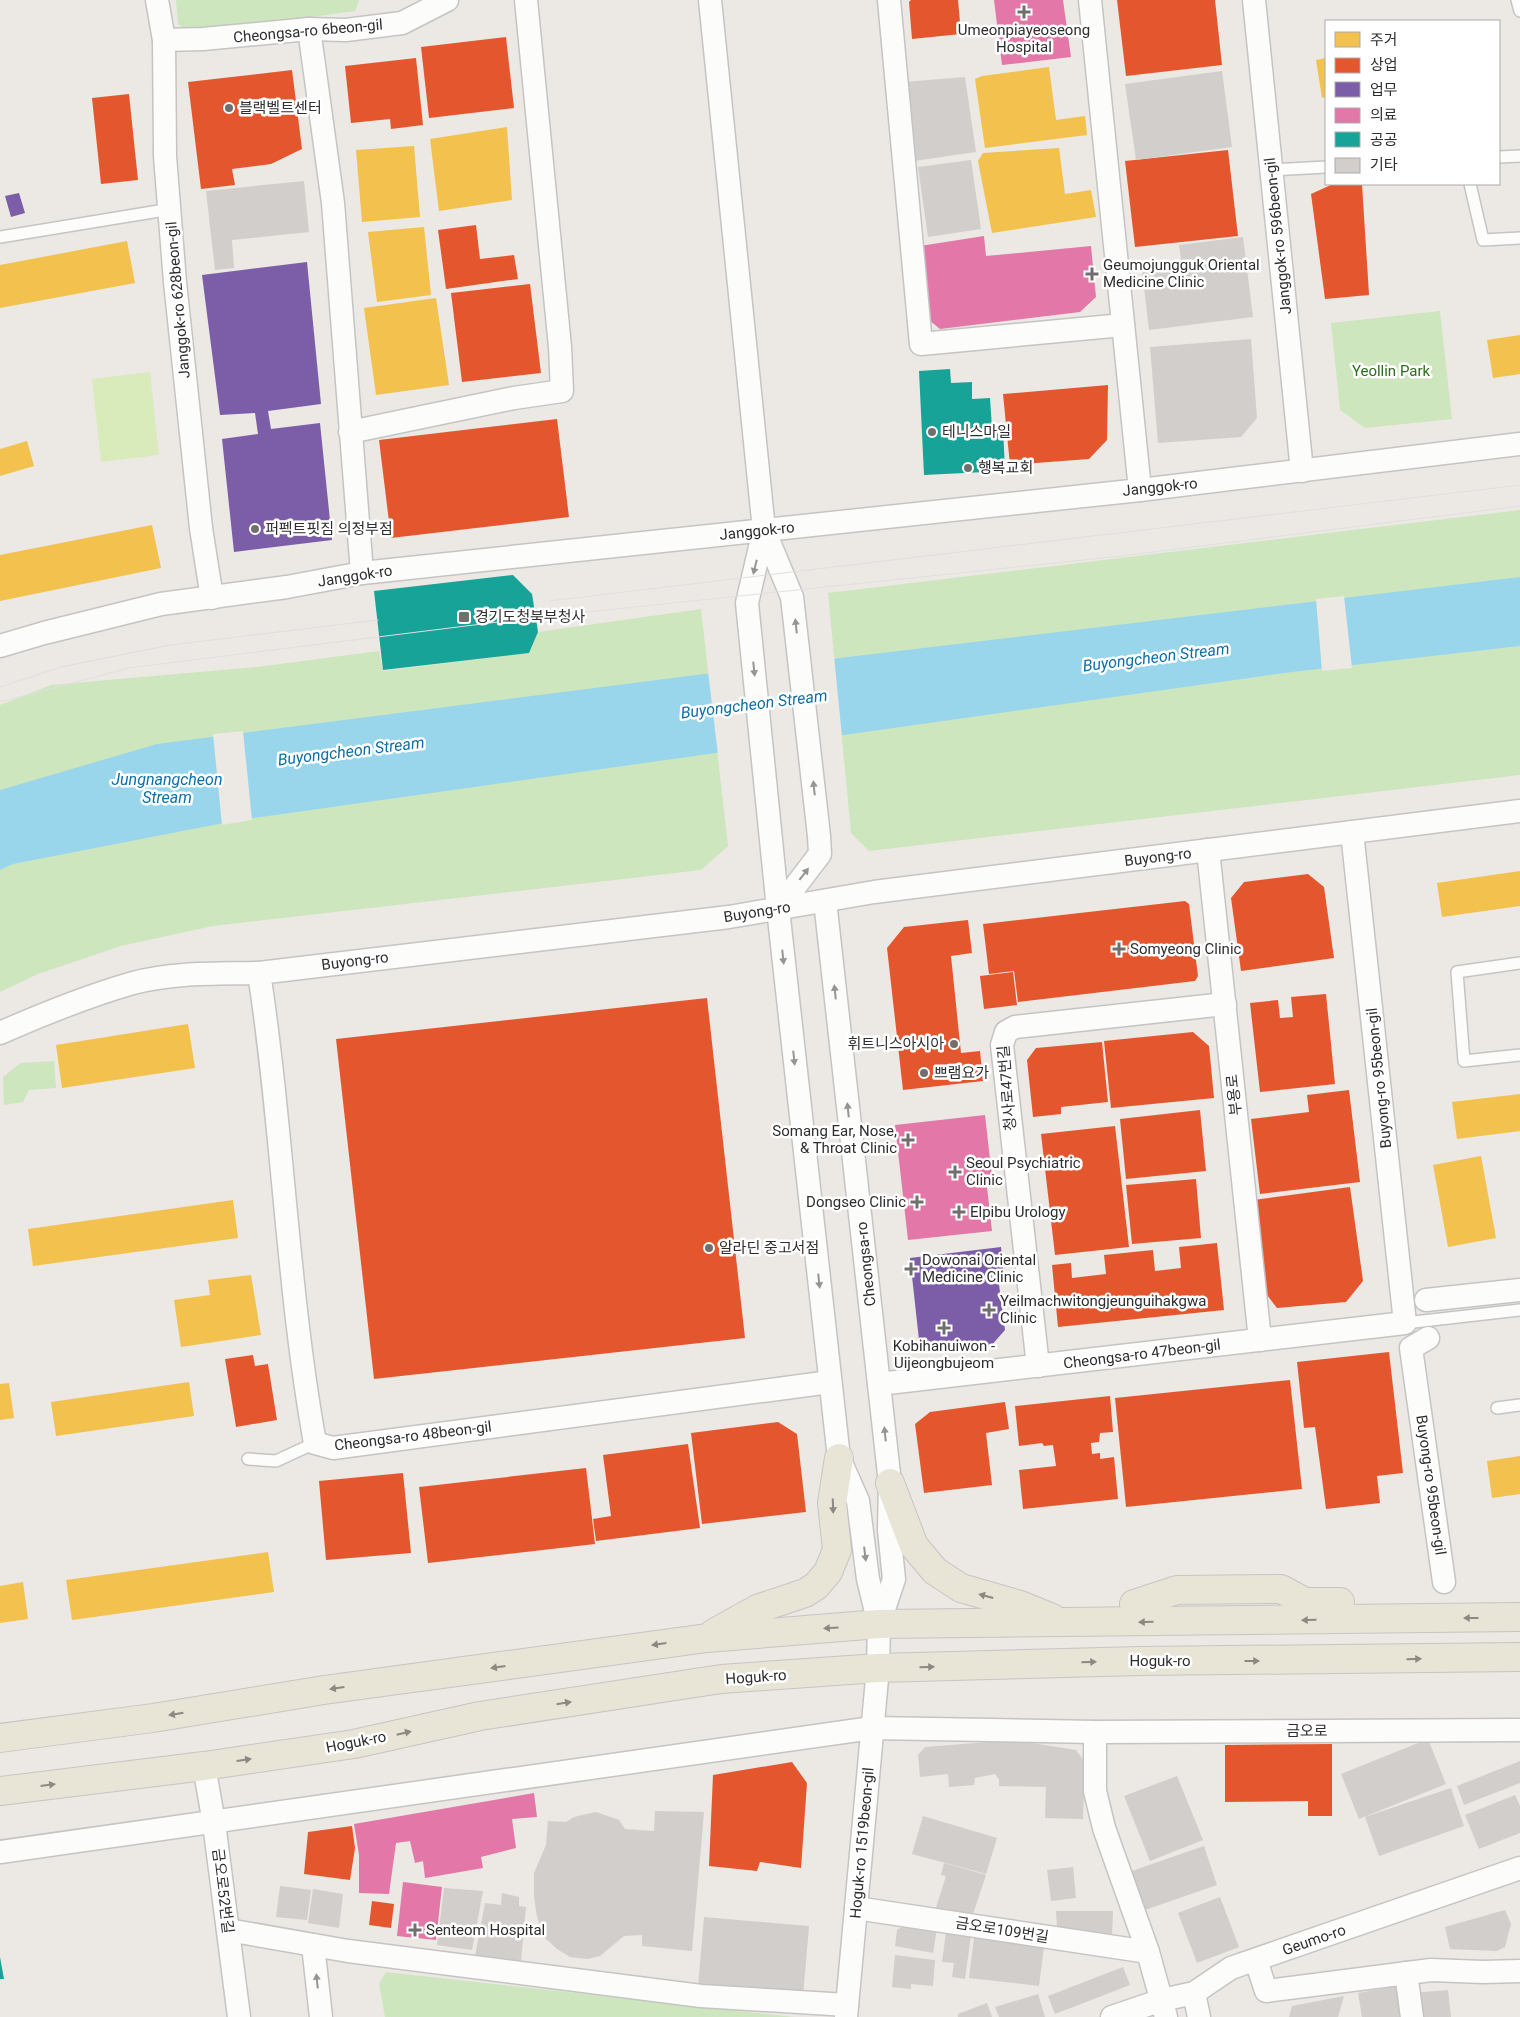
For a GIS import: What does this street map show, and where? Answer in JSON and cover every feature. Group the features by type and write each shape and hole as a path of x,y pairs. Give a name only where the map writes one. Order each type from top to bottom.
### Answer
{"main road":[{"path":"707,1638 757,1609 805,1594 816,1586 828,1572 837,1550 832,1503 839,1458"},
{"path":"890,1483 914,1546 935,1571 960,1588 1020,1605 1066,1623"},
{"path":"1020,1605 1134,1604 1177,1590 1281,1589 1305,1602 1374,1601 1407,1618"},
{"path":"0,1738 153,1718 324,1690 707,1638 879,1624 1520,1617"},
{"name":"Hoguk-ro","path":"0,1791 204,1766 354,1744 480,1716 721,1679 878,1668 1140,1661 1520,1657"}],"street":[{"name":"Janggok-ro 628beon-gil","path":"157,0 164,40 165,156 171,209 175,282 196,479 212,598"},
{"name":"Cheongsa-ro 6beon-gil","path":"164,40 203,39 309,29 346,30 402,23 447,0"},
{"path":"350,432 514,398 562,391 560,347 526,0"},
{"path":"710,0 764,530 792,597 819,836 820,854 778,909"},
{"path":"889,0 921,344 1123,325"},
{"path":"1090,0 1140,490"},
{"name":"Janggok-ro 596beon-gil","path":"1254,0 1302,471"},
{"path":"309,29 332,203 362,573"},
{"name":"Janggok-ro","path":"0,646 161,604 212,598 362,573 1140,490 1520,444"},
{"name":"Cheongsa-ro","path":"764,530 747,603 778,909 839,1458 858,1501 868,1579 879,1624 878,1668"},
{"name":"Buyong-ro","path":"0,1033 36,1017 134,983 191,974 260,973 729,917 874,892 1520,811"},
{"name":"Buyong-ro 95beon-gil","path":"1352,832 1405,1323"},
{"name":"부용로","path":"1208,850 1260,1340"},
{"name":"Cheongsa-ro","path":"825,901 890,1483 889,1530 894,1578 879,1624"},
{"name":"Cheongsa-ro 48beon-gil","path":"260,973 267,1025 278,1148 316,1443 333,1448 830,1382"},
{"name":"청사로47번길","path":"1038,1366 1002,1045 1006,1032 1015,1027 1225,1004"},
{"path":"1426,1300 1520,1290"},
{"name":"Cheongsa-ro 47beon-gil","path":"879,1384 1405,1323"},
{"name":"Buyong-ro 95beon-gil","path":"1428,1338 1412,1348 1444,1582"},
{"name":"Hoguk-ro 1519beon-gil","path":"846,2011 878,1668"},
{"name":"금오로","path":"0,1852 214,1823 418,1791 872,1728 1095,1732 1520,1730"},
{"path":"1095,1732 1095,1791 1104,1828 1148,1952 1164,2009"},
{"name":"금오로52번길","path":"204,1766 214,1823 239,2017"},
{"name":"Geumo-ro","path":"1112,2017 1164,2009 1194,1994 1231,1968 1520,1868"},
{"name":"금오로109번길","path":"856,1908 1148,1952"},
{"path":"228,1930 313,1945 701,1996 846,2011"},
{"path":"313,1945 321,2017"},
{"path":"1256,1960 1266,1991 1431,1970 1520,1971"},
{"path":"1406,1973 1412,2017"},
{"path":"1194,1994 1199,2017"}],"lane":[{"path":"1516,0 1520,11"},
{"path":"1500,158 1520,156"},
{"path":"1271,170 1325,167"},
{"path":"1470,185 1483,240 1520,238"},
{"path":"0,238 171,209"},
{"path":"1520,963 1457,972 1464,1061 1520,1055"},
{"path":"1405,1323 1520,1310"},
{"path":"1497,1408 1520,1406"},
{"path":"248,1459 276,1461 316,1443"}],"green space":[{"path":"176,0 359,0 355,11 191,34 178,24"},
{"name":"Yeollin Park","path":"1440,311 1452,419 1365,428 1340,410 1331,323"},
{"path":"150,372 159,455 101,462 92,379"},
{"path":"1520,510 1520,775 869,851 851,833 828,593"},
{"path":"701,609 728,846 701,870 213,926 121,946 38,974 0,992 0,705 51,685 257,667 379,651 383,671 529,653 538,632"},
{"path":"54,1061 56,1088 29,1090 23,1102 4,1105 3,1077 21,1063"},
{"path":"386,1972 794,2017 385,2017 379,1984"}],"water":[{"name":"Jungnangcheon Stream","path":"1520,577 1520,646 1292,672 239,820 13,864 0,870 0,790 157,744 696,675"}],"pier":[{"path":"1344,596 1352,668 1322,671 1316,599"},
{"path":"834,656 842,737 718,755 708,671"},
{"path":"243,731 252,820 222,825 213,734"}],"building: 주거":[{"path":"1325,58 1325,97 1322,98 1316,60"},
{"path":"1049,67 1056,120 1085,116 1087,135 985,148 975,79 982,76"},
{"path":"507,127 512,200 439,211 430,139"},
{"path":"414,146 420,217 362,222 356,150"},
{"path":"1059,148 1065,194 1091,190 1096,217 992,233 978,161 983,153"},
{"path":"424,227 431,295 377,302 368,232"},
{"path":"127,241 135,283 0,308 0,265"},
{"path":"436,298 449,385 376,395 364,308"},
{"path":"1520,335 1520,374 1493,378 1487,340"},
{"path":"27,441 34,466 0,476 0,449"},
{"path":"152,525 161,568 0,601 0,555"},
{"path":"1520,871 1520,906 1442,917 1437,883"},
{"path":"188,1024 195,1068 62,1088 56,1045"},
{"path":"1520,1094 1520,1131 1457,1139 1452,1102"},
{"path":"1481,1156 1496,1238 1448,1247 1433,1165"},
{"path":"233,1200 238,1238 33,1266 28,1229"},
{"path":"251,1275 261,1335 181,1347 174,1300 210,1295 208,1280"},
{"path":"189,1382 194,1416 56,1436 51,1402"},
{"path":"9,1383 14,1418 0,1420 0,1384"},
{"path":"1520,1456 1520,1494 1492,1498 1487,1461"},
{"path":"268,1552 274,1592 72,1620 66,1580"},
{"path":"23,1582 28,1619 0,1623 0,1586"}],"building: 상업":[{"path":"911,0 958,0 961,34 912,39 909,2"},
{"path":"1117,0 1215,0 1222,65 1126,76"},
{"path":"506,37 514,108 429,118 421,47"},
{"path":"416,58 423,125 391,129 390,119 351,123 345,66"},
{"path":"292,70 302,149 271,164 232,169 235,185 201,189 188,82"},
{"path":"129,94 138,180 101,184 92,98"},
{"path":"1228,150 1238,236 1135,247 1125,161"},
{"path":"1331,185 1362,185 1369,295 1325,299 1311,194"},
{"path":"476,225 480,259 514,255 518,279 446,289 438,230"},
{"path":"530,284 541,373 462,382 451,293"},
{"path":"1108,385 1107,440 1089,459 1010,465 1003,394"},
{"path":"557,419 569,517 391,538 379,440"},
{"path":"1308,874 1324,887 1334,958 1241,971 1231,898 1244,882"},
{"path":"1185,901 1189,904 1198,976 1195,981 1018,1002 1014,971 989,974 983,924"},
{"path":"968,920 972,953 951,956 961,1053 980,1051 983,1081 903,1090 887,948 904,927"},
{"path":"1013,972 1017,1005 984,1009 980,976"},
{"path":"1326,994 1335,1084 1260,1092 1250,1003 1278,1000 1280,1018 1293,1017 1291,997"},
{"path":"707,998 745,1338 374,1379 336,1039"},
{"path":"1193,1032 1209,1046 1214,1098 1111,1108 1104,1041"},
{"path":"1102,1042 1108,1102 1061,1107 1061,1114 1033,1117 1027,1060 1036,1048"},
{"path":"1349,1090 1360,1182 1260,1194 1251,1119 1309,1112 1307,1095"},
{"path":"1200,1110 1206,1171 1126,1179 1120,1119"},
{"path":"1115,1126 1129,1247 1055,1255 1041,1134"},
{"path":"1196,1179 1201,1238 1132,1244 1126,1185"},
{"path":"1350,1187 1363,1281 1346,1302 1277,1308 1267,1295 1254,1200"},
{"path":"1217,1243 1224,1310 1058,1327 1052,1265 1071,1263 1072,1278 1106,1274 1104,1255 1153,1250 1155,1271 1181,1268 1179,1247"},
{"path":"1389,1352 1403,1473 1377,1476 1380,1503 1326,1509 1315,1427 1304,1428 1297,1362"},
{"path":"253,1355 255,1366 268,1364 277,1420 236,1427 225,1359"},
{"path":"1290,1380 1302,1489 1126,1507 1115,1398"},
{"path":"1110,1396 1113,1432 1100,1433 1099,1442 1091,1443 1092,1454 1100,1453 1100,1459 1114,1457 1118,1499 1023,1509 1019,1470 1056,1466 1053,1445 1044,1446 1042,1443 1019,1446 1015,1406"},
{"path":"1005,1402 1009,1429 986,1433 992,1485 924,1493 915,1424 930,1412"},
{"path":"778,1422 797,1434 806,1512 702,1524 691,1433"},
{"path":"688,1444 700,1528 596,1541 593,1519 611,1516 603,1455"},
{"path":"586,1468 595,1544 428,1563 419,1487"},
{"path":"403,1473 411,1553 326,1560 319,1481"},
{"path":"1332,1744 1332,1816 1308,1816 1308,1801 1225,1802 1225,1745"},
{"path":"792,1762 807,1783 801,1868 760,1862 757,1871 709,1866 713,1775"},
{"path":"352,1826 355,1848 350,1880 304,1874 308,1832"},
{"path":"372,1901 394,1904 391,1928 369,1925"}],"building: 업무":[{"path":"19,193 25,213 11,217 5,196"},
{"path":"307,262 321,404 268,411 271,429 320,423 332,540 234,552 222,439 258,434 255,413 220,415 202,275"},
{"path":"1001,1247 1004,1277 998,1277 1005,1330 990,1347 935,1353 919,1340 910,1258"}],"building: 의료":[{"path":"994,0 1063,0 1071,57 1002,65"},
{"path":"984,236 986,256 1091,246 1096,297 1080,312 940,329 929,320 920,246"},
{"path":"985,1115 993,1186 987,1187 992,1231 908,1240 895,1125"},
{"path":"534,1793 537,1817 512,1819 516,1848 481,1857 483,1868 425,1878 423,1861 415,1863 410,1841 396,1843 389,1894 359,1893 359,1855 354,1824"},
{"path":"403,1882 442,1887 436,1940 397,1936"}],"building: 공공":[{"path":"950,369 951,383 972,382 972,399 990,398 992,428 1003,427 1005,471 924,475 919,371"},
{"name":"경기도청북부청사","path":"513,575 532,594 538,632 529,653 383,670 374,591"},
{"path":"0,1957 4,1979 0,1979"}],"building: 기타":[{"path":"1222,71 1232,147 1136,160 1125,84"},
{"path":"965,77 976,152 914,161 904,82"},
{"path":"971,160 981,229 928,237 918,167"},
{"path":"304,181 309,232 232,240 234,268 215,270 206,191"},
{"path":"1243,237 1253,317 1149,330 1142,271 1182,266 1179,245"},
{"path":"1251,339 1257,418 1241,437 1158,443 1150,347"},
{"path":"1428,1739 1446,1784 1359,1819 1341,1774"},
{"path":"1013,1740 1076,1750 1085,1762 1083,1819 1045,1818 1046,1787 999,1786 999,1779 995,1774 975,1778 974,1785 949,1787 948,1774 920,1777 918,1755 925,1747"},
{"path":"1520,1761 1520,1783 1464,1805 1457,1786"},
{"path":"1177,1776 1203,1840 1150,1861 1124,1796"},
{"path":"1451,1788 1464,1826 1379,1856 1365,1817"},
{"path":"1515,1795 1520,1806 1520,1833 1479,1849 1465,1815"},
{"path":"655,1811 704,1812 692,1951 642,1946 642,1935 624,1936 600,1956 587,1959 570,1957 557,1949 545,1938 537,1917 534,1897 534,1873 546,1845 548,1821 566,1822 574,1817 596,1812 619,1820 625,1829 654,1831"},
{"path":"923,1816 997,1838 986,1874 912,1854"},
{"path":"1204,1846 1217,1885 1142,1911 1129,1872"},
{"path":"944,1863 986,1875 971,1920 934,1914 946,1876 941,1875"},
{"path":"1073,1867 1076,1898 1051,1901 1047,1870"},
{"path":"280,1886 311,1890 307,1920 276,1917"},
{"path":"444,1888 483,1891 472,1950 437,1945"},
{"path":"313,1889 343,1894 339,1928 308,1923"},
{"path":"502,1893 519,1897 519,1906 526,1907 521,1961 475,1956 485,1903 501,1905"},
{"path":"1220,1897 1239,1947 1197,1963 1178,1913"},
{"path":"1505,1910 1511,1924 1505,1947 1497,1951 1450,1949 1445,1927"},
{"path":"1056,1911 1113,1911 1112,1936 1057,1927"},
{"path":"704,1917 809,1926 803,1996 698,1986"},
{"path":"908,1923 937,1928 933,1953 895,1946 897,1930"},
{"path":"946,1932 971,1935 965,1979 952,1977 954,1963 942,1962"},
{"path":"974,1938 1044,1947 1039,1986 969,1978"},
{"path":"895,1955 935,1960 933,1986 911,1984 911,1989 892,1987"},
{"path":"1123,1967 1130,1985 1055,2014 1048,1996"},
{"path":"1399,1986 1404,2017 1362,2017 1358,1993"},
{"path":"1448,1990 1451,2017 1416,2017 1413,1993"},
{"path":"1038,1994 1045,2017 999,2017 995,2007"},
{"path":"1344,1996 1338,2017 1289,2017 1292,2006"},
{"path":"987,2003 992,2017 958,2017 958,2014"}],"tram line":[{"path":"549,601 1520,485"},
{"path":"0,702 129,668 530,618 1121,556 1520,506"},
{"path":"0,687 61,667 170,645 378,620"}],"place":[{"name":"Umeonpiayeoseong Hospital","path":"1024,12"},
{"name":"블랙벨트센터","path":"229,108"},
{"name":"Geumojungguk Oriental Medicine Clinic","path":"1092,274"},
{"name":"테니스마일","path":"932,432"},
{"name":"행복교회","path":"968,468"},
{"name":"퍼펙트핏짐 의정부점","path":"255,529"},
{"name":"경기도청북부청사","path":"464,617"},
{"name":"Somyeong Clinic","path":"1119,949"},
{"name":"휘트니스아시아","path":"954,1044"},
{"name":"쁘램요가","path":"924,1073"},
{"name":"Somang Ear, Nose, & Throat Clinic","path":"908,1140"},
{"name":"Seoul Psychiatric Clinic","path":"955,1172"},
{"name":"Dongseo Clinic","path":"917,1202"},
{"name":"Elpibu Urology","path":"959,1212"},
{"name":"알라딘 중고서점","path":"709,1248"},
{"name":"Dowonai Oriental Medicine Clinic","path":"911,1269"},
{"name":"Yeilmachwitongjeunguihakgwa Clinic","path":"989,1310"},
{"name":"Kobihanuiwon - Uijeongbujeom","path":"944,1328"},
{"name":"Senteom Hospital","path":"415,1930"}],"water label":[{"name":"Buyongcheon Stream","path":"1156,657"},
{"name":"Buyongcheon Stream","path":"754,704"},
{"name":"Buyongcheon Stream","path":"351,751"}]}
